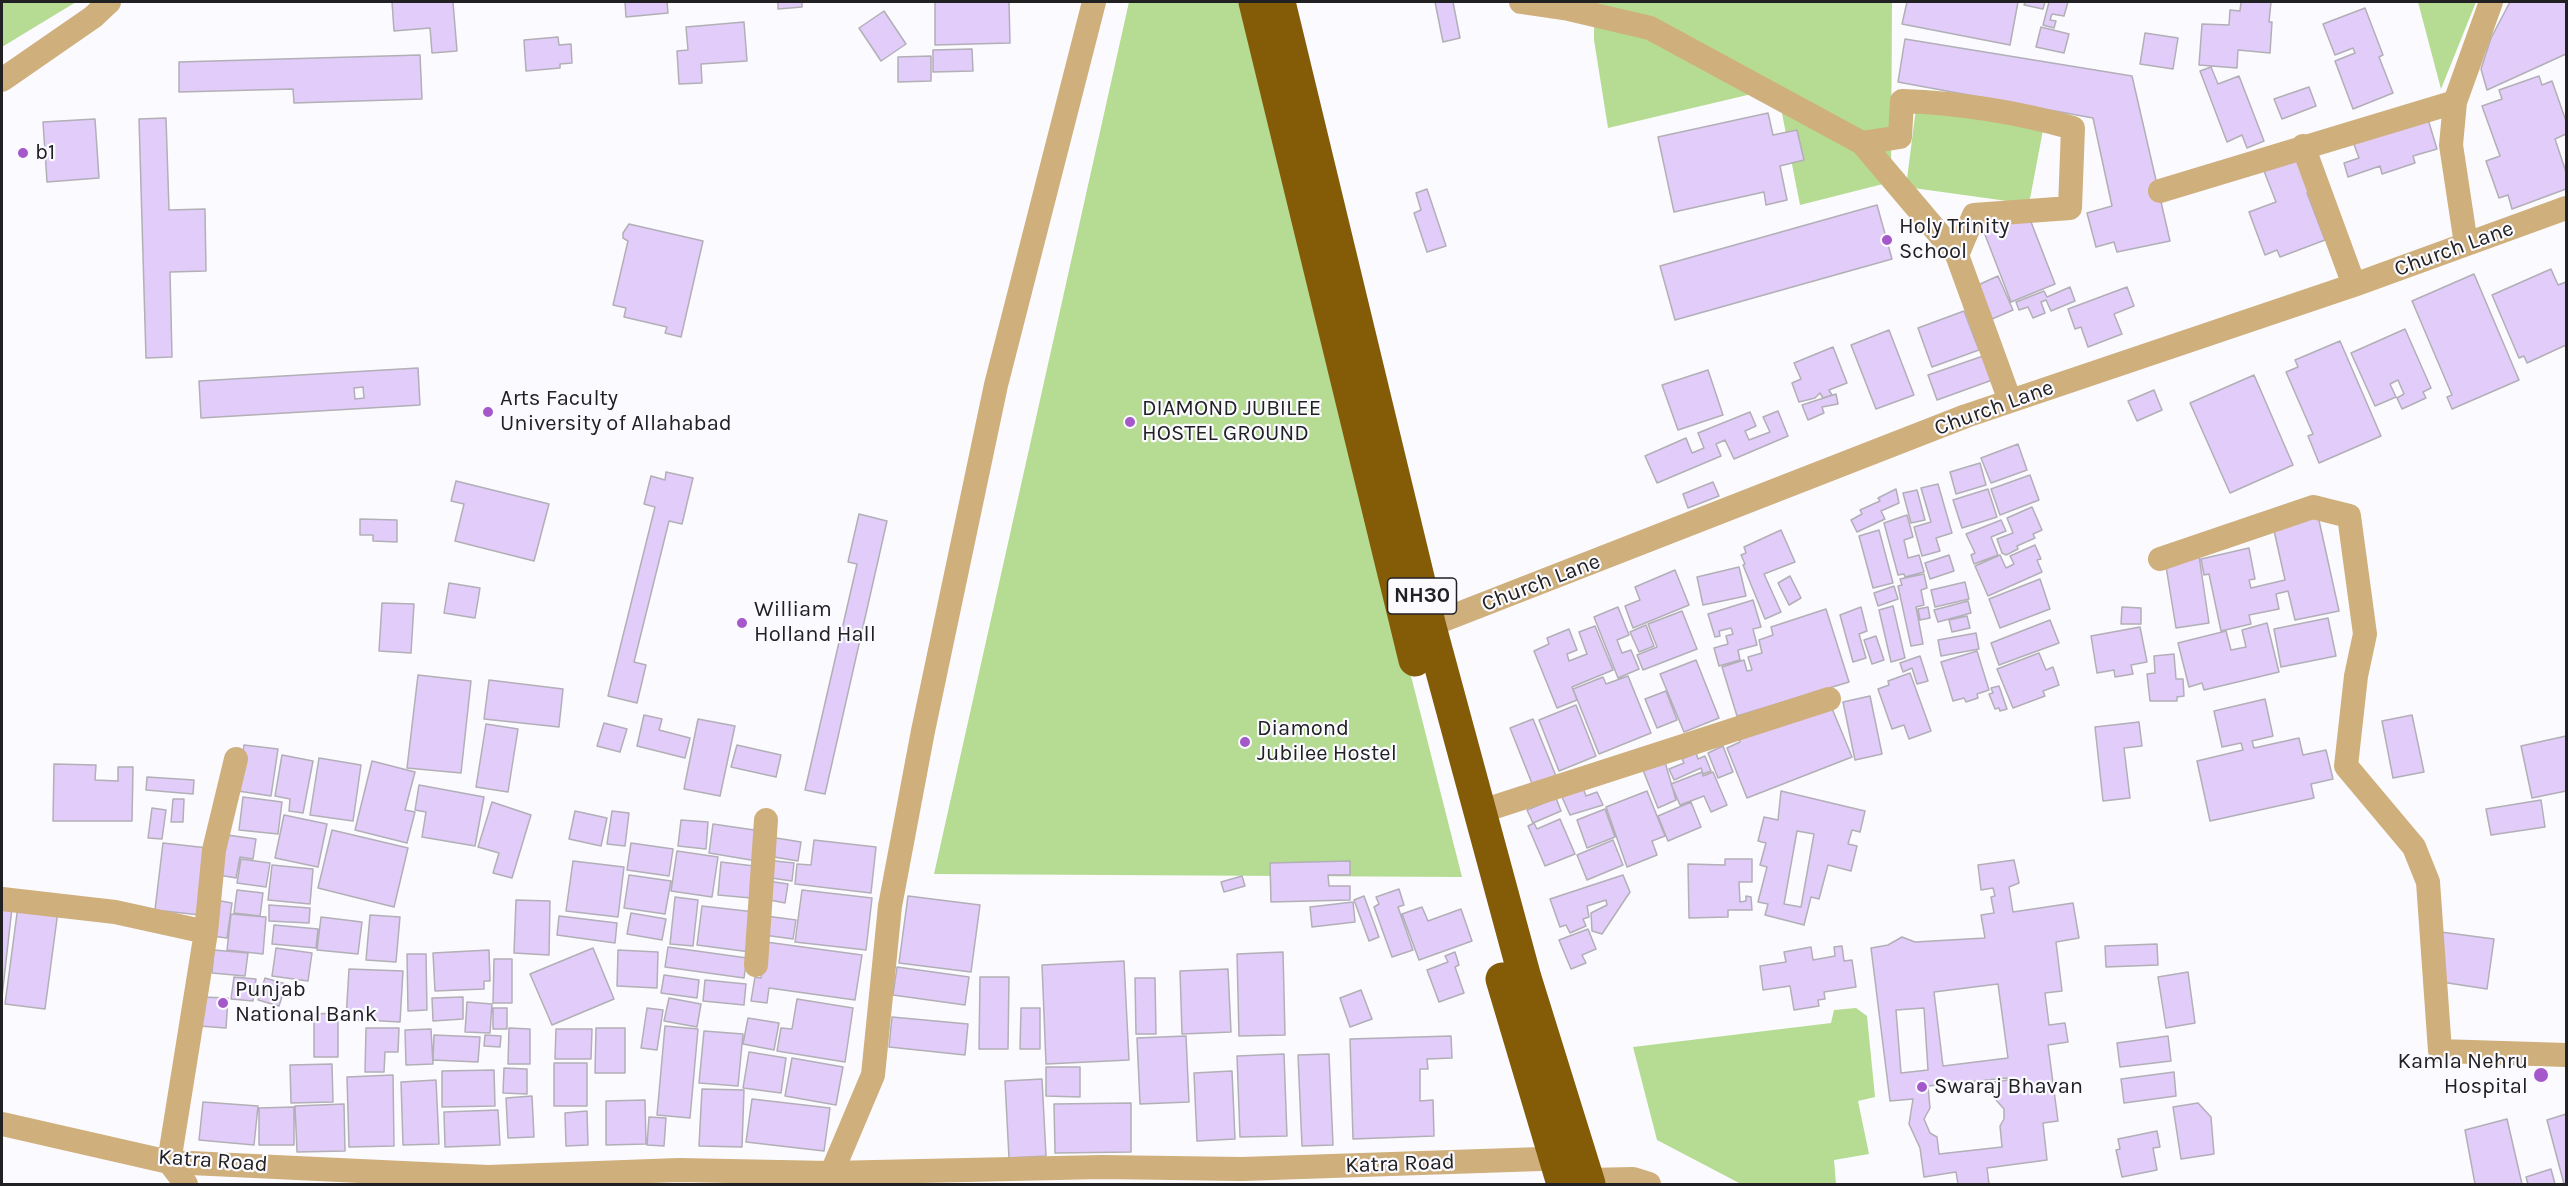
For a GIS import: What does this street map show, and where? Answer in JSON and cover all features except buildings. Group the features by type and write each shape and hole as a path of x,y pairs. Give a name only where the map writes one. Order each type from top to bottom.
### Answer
{"highway":[{"path":"1255,2 1419,630 1574,1173"},
{"name":"NH30","path":"1279,2 1419,630 1479,812 1525,978 1574,1173"}],"street":[{"path":"2,80 93,17 109,2"},
{"path":"829,1179 873,1075 890,906 923,731 996,385 1094,2"},
{"path":"1521,2 1569,9 1650,28 1862,143 1957,255 2010,401"},
{"path":"2466,244 2451,145 2455,102 2491,2"},
{"path":"1862,143 1900,137 1902,101 1949,103 2044,119 2073,128 2070,208 1974,215 1957,255"},
{"path":"2160,191 2455,102"},
{"path":"2303,146 2354,285"},
{"name":"Church Lane","path":"1419,630 2010,401 2354,285 2566,208"},
{"path":"2160,559 2313,507 2349,516 2365,634 2356,676 2346,766 2414,847 2428,882 2440,1051 2566,1055"},
{"path":"1479,812 1829,699"},
{"path":"186,1185 169,1162 207,932 214,850 236,759"},
{"path":"756,965 766,820"},
{"path":"2,899 115,912 207,932"},
{"name":"Katra Road","path":"2,1124 169,1162 489,1181 679,1170 829,1179 1102,1176 1242,1169 1574,1173 1634,1179 1649,1185"}],"green space":[{"path":"2,2 76,2 2,47"},
{"path":"1129,2 1240,2 1462,877 934,874"},
{"path":"1594,2 1892,2 1891,182 1800,205 1777,88 1608,128 1594,40"},
{"path":"2418,2 2476,2 2441,89"},
{"path":"1916,108 2043,130 2029,204 1906,187"},
{"path":"1856,1008 1867,1016 1875,1097 1858,1101 1869,1154 1834,1160 1836,1184 1741,1184 1657,1140 1633,1047 1831,1023 1834,1010"}],"place":[{"name":"b1","path":"23,153"},
{"name":"Holy Trinity School","path":"1887,240"},
{"name":"Arts Faculty University of Allahabad","path":"488,412"},
{"name":"DIAMOND JUBILEE HOSTEL GROUND","path":"1130,422"},
{"name":"William Holland Hall","path":"742,623"},
{"name":"Diamond Jubilee Hostel","path":"1245,742"},
{"name":"Punjab National Bank","path":"223,1003"},
{"name":"Kamla Nehru Hospital","path":"2541,1075"},
{"name":"Swaraj Bhavan","path":"1922,1087"}]}
